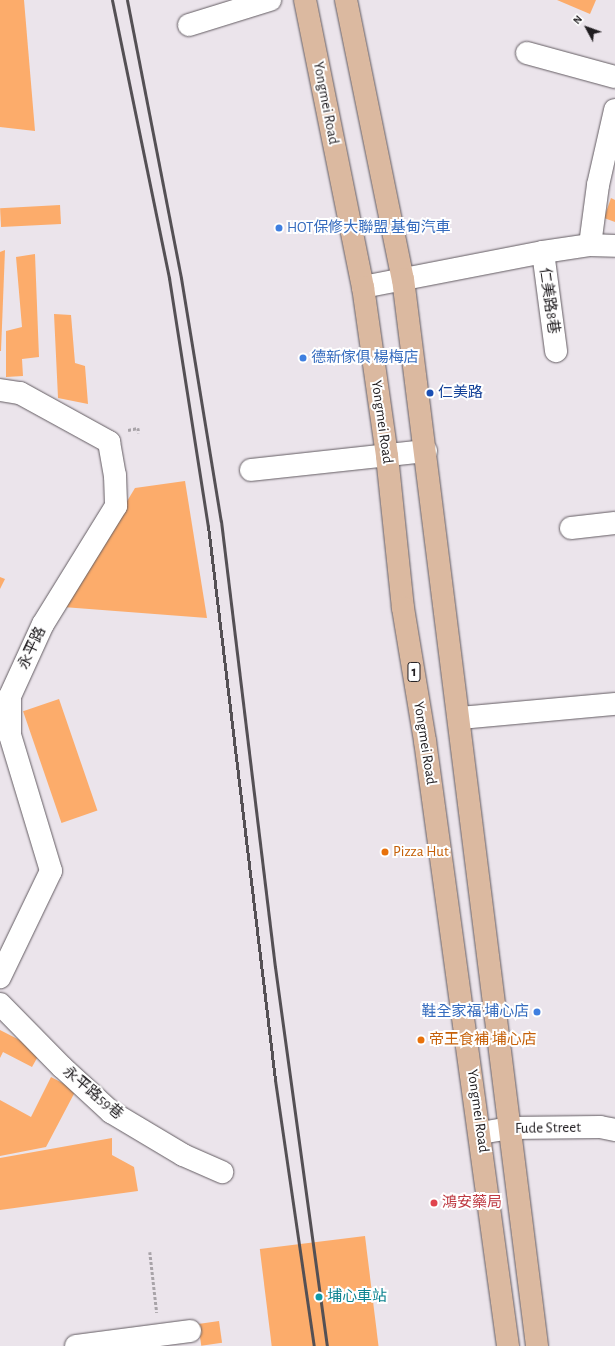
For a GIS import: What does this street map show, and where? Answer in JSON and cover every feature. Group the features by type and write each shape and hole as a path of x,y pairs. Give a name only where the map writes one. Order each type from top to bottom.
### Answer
{"main road":[{"name":"Yongmei Road","path":"306,0 363,287 387,456 403,608 425,741 481,1133 508,1346"},
{"name":"Yongmei Road","path":"346,0 403,279 460,718 537,1346"}],"street":[{"path":"189,25 270,0"},
{"path":"527,53 615,77"},
{"path":"590,245 598,185 615,110"},
{"path":"363,287 543,252 590,245 615,246"},
{"name":"仁美路8巷","path":"543,252 556,351"},
{"name":"永平路","path":"0,390 20,393 109,442 115,475 116,506 43,624 10,696 10,735 51,871 0,977"},
{"path":"251,470 426,451"},
{"path":"571,528 615,523"},
{"path":"460,718 615,704"},
{"name":"永平路59巷","path":"0,1004 62,1067 111,1112 183,1155 222,1172"},
{"name":"Fude Street","path":"481,1133 510,1128 600,1127 615,1130"},
{"path":"76,1346 159,1336 190,1330"}],"path":[{"path":"150,1252 159,1336"}],"building":[{"path":"0,0 24,0 35,131 0,127"},
{"path":"557,0 596,0 590,14"},
{"path":"611,198 615,200 615,222 604,218"},
{"path":"60,205 61,224 1,227 0,208"},
{"path":"5,250 1,351 0,351 0,252"},
{"path":"35,254 39,357 22,359 23,376 6,377 6,331 22,327 16,257"},
{"path":"54,314 71,315 75,363 85,366 88,404 58,398"},
{"path":"185,481 207,618 63,607 135,488"},
{"path":"0,577 5,579 0,589"},
{"path":"59,699 97,811 61,823 23,711"},
{"path":"0,1030 41,1051 32,1067 3,1052 0,1058"},
{"path":"51,1077 76,1090 46,1147 0,1156 0,1100 31,1117"},
{"path":"112,1138 112,1155 134,1167 138,1191 0,1210 0,1158"},
{"name":"埔心車站","path":"365,1236 379,1346 272,1346 260,1249"},
{"path":"219,1321 222,1343 201,1346 198,1324"}],"railway":[{"path":"112,0 169,278 208,526 275,1080 314,1346"},
{"path":"127,0 181,278 221,521 275,967 327,1346"}],"place":[{"name":"HOT保修大聯盟 基甸汽車","path":"279,228"},
{"name":"德新傢俱 楊梅店","path":"303,358"},
{"name":"仁美路","path":"430,393"},
{"name":"Pizza Hut","path":"385,852"},
{"name":"鞋全家福 埔心店","path":"537,1012"},
{"name":"帝王食補 埔心店","path":"421,1040"},
{"name":"鴻安藥局","path":"434,1203"},
{"name":"埔心車站","path":"319,1297"}]}
